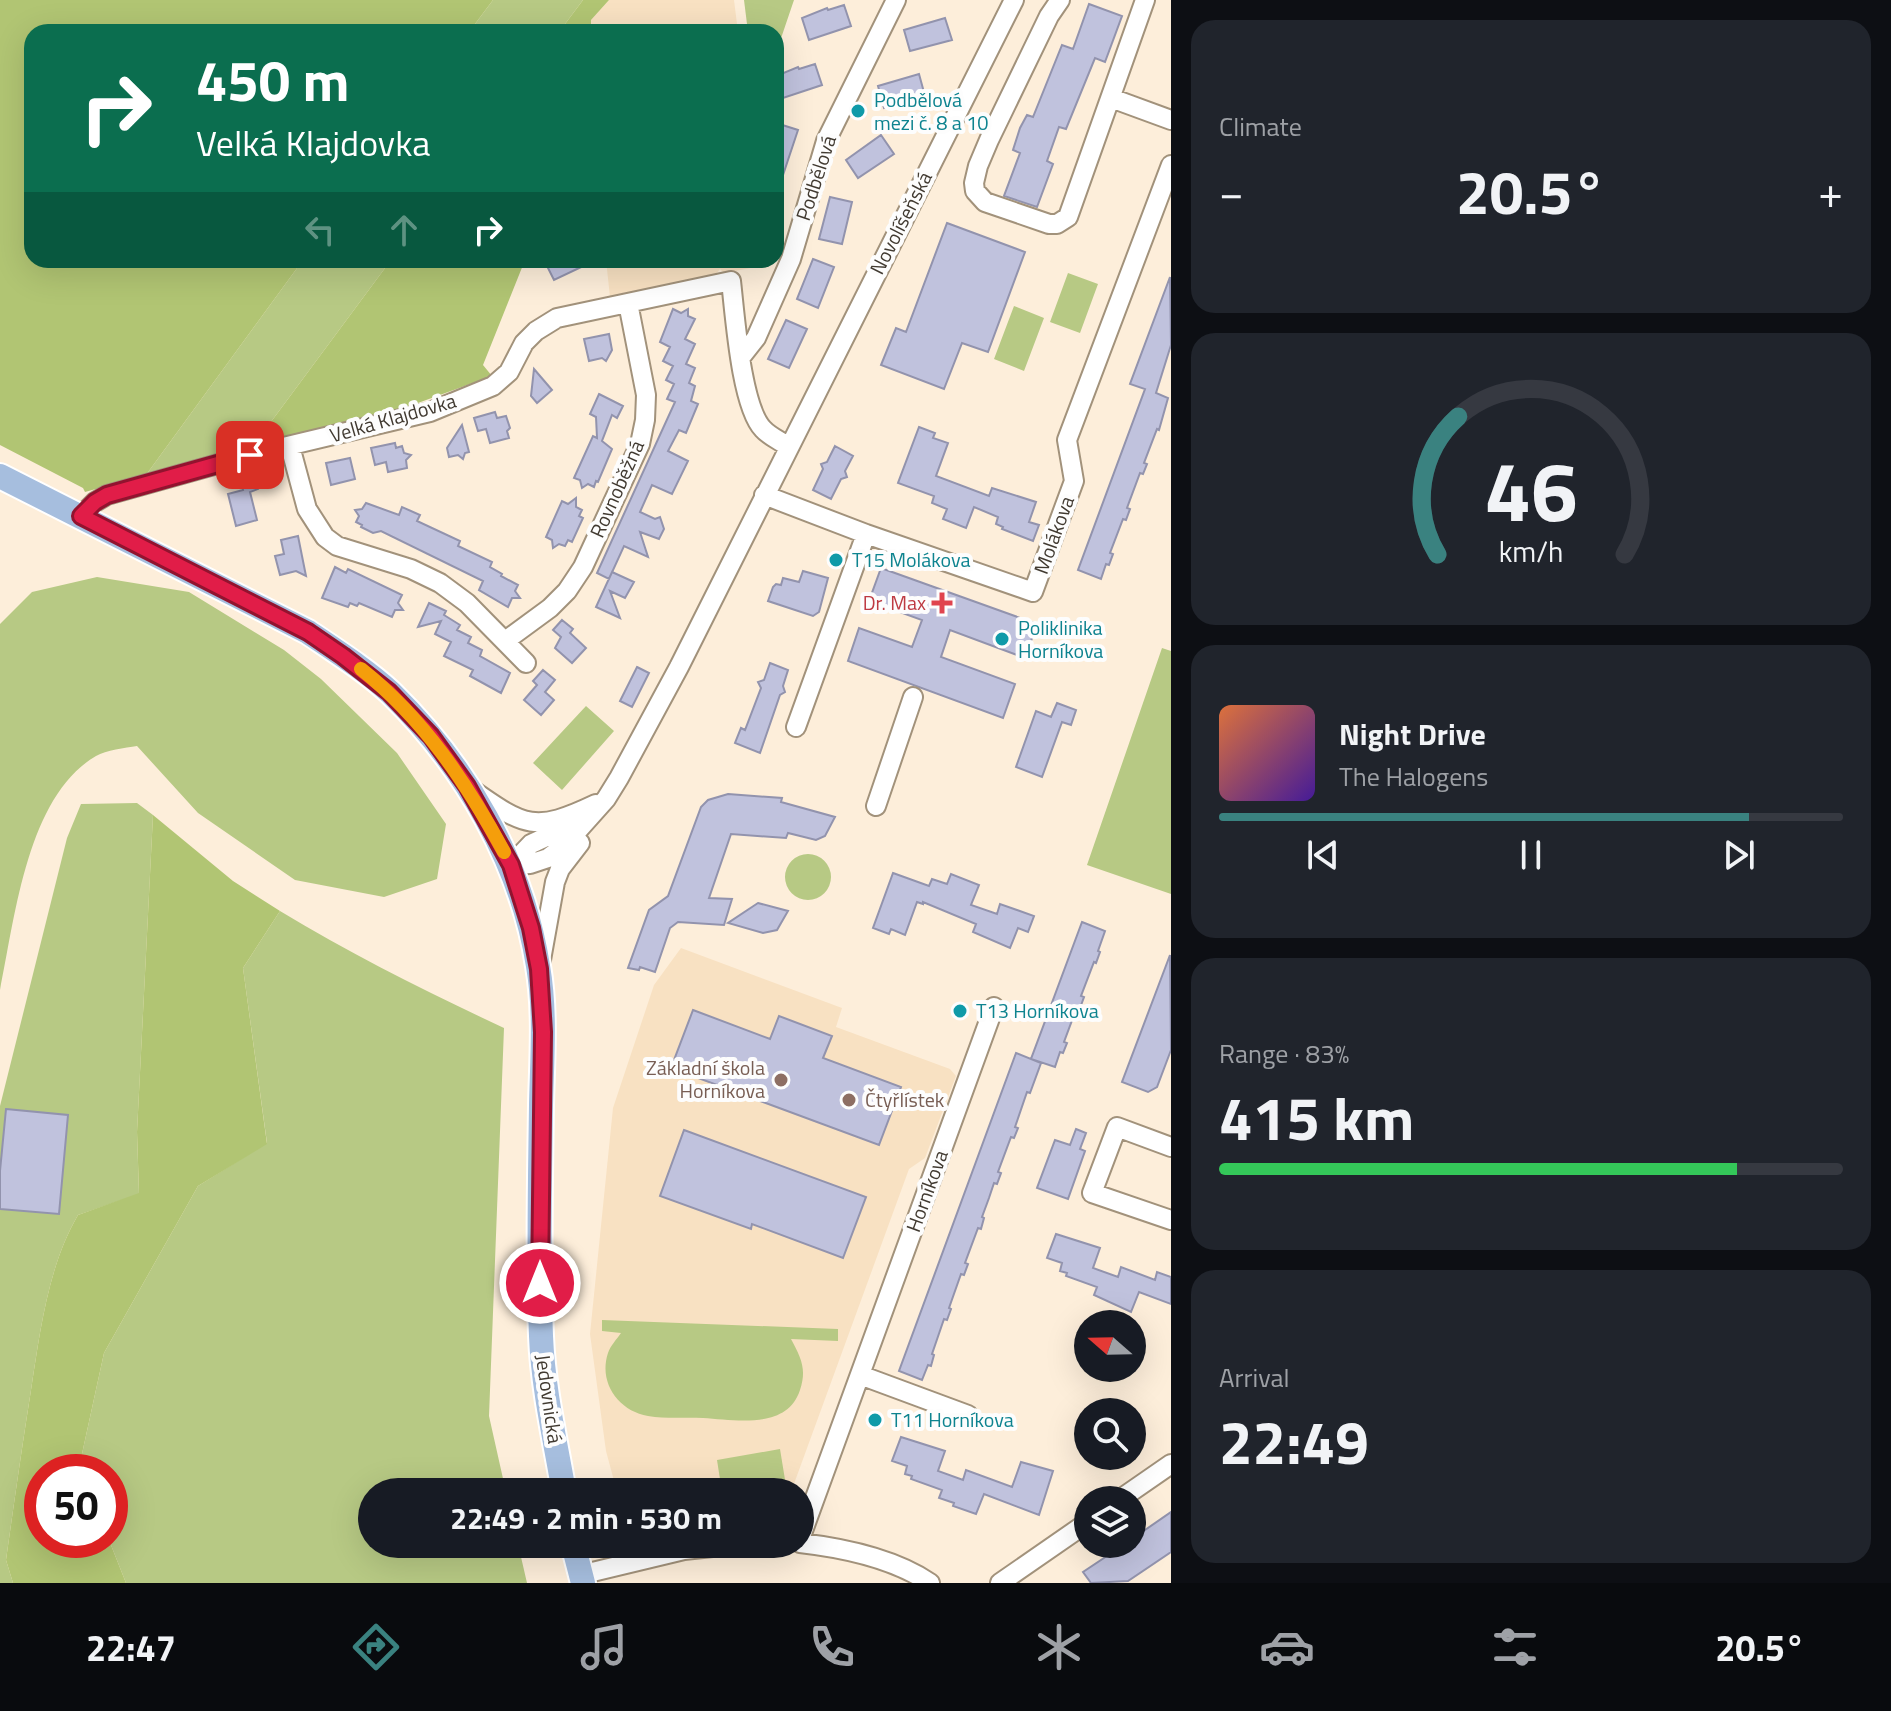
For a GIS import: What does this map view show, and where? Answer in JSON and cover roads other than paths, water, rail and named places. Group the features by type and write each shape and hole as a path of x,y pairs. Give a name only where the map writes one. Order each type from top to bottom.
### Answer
{"main road":[{"name":"Jedovnická","path":"0,476 308,632 389,692 431,736 467,786 511,865 531,928 539,969 543,1032 541,1337 547,1395 562,1478"},
{"path":"577,1558 582,1579"}],"street":[{"name":"Podbělová","path":"741,357 756,338 791,259 827,138 884,18 896,0"},
{"name":"Novolíšeňská","path":"511,865 530,864 548,858 579,832 606,799 679,667 1014,0"},
{"path":"1060,0 1049,16 978,166 974,183 985,202 1057,224 1068,217 1145,0"},
{"path":"1111,98 1171,120"},
{"name":"Molákova","path":"764,495 1033,592 1074,481 1067,440 1171,165"},
{"name":"Velká Klajdovka","path":"81,516 107,495 430,412 493,386 509,372 524,343 557,318 731,281 741,357"},
{"name":"Rovnoběžná","path":"505,641 550,608 567,591 583,567 640,444 646,395 628,303"},
{"path":"741,357 753,414 765,432 789,447"},
{"path":"290,446 307,509 325,537 337,546 428,576 454,592 526,663"},
{"path":"796,727 866,534"},
{"path":"876,806 913,697"},
{"path":"467,786 510,815 546,823 564,820 606,799"},
{"path":"539,969 560,869 584,837 606,799"},
{"name":"Horníkova","path":"814,1502 994,1007"},
{"path":"1171,1147 1117,1127 1092,1193 1171,1220"},
{"path":"860,1375 968,1415"},
{"path":"1139,1486 1171,1464"},
{"path":"1000,1583 1074,1532"},
{"path":"814,1544 872,1558 930,1583"},
{"path":"582,1579 656,1558"}],"place":[{"name":"Podbělová mezi č. 8 a 10","path":"858,111"},
{"name":"T15 Molákova","path":"836,560"},
{"name":"Dr. Max","path":"942,603"},
{"name":"Poliklinika Horníkova","path":"1002,639"},
{"name":"T13 Horníkova","path":"960,1011"},
{"name":"Základní škola Horníkova","path":"781,1080"},
{"name":"Čtyřlístek","path":"849,1100"},
{"name":"T11 Horníkova","path":"875,1420"}]}
